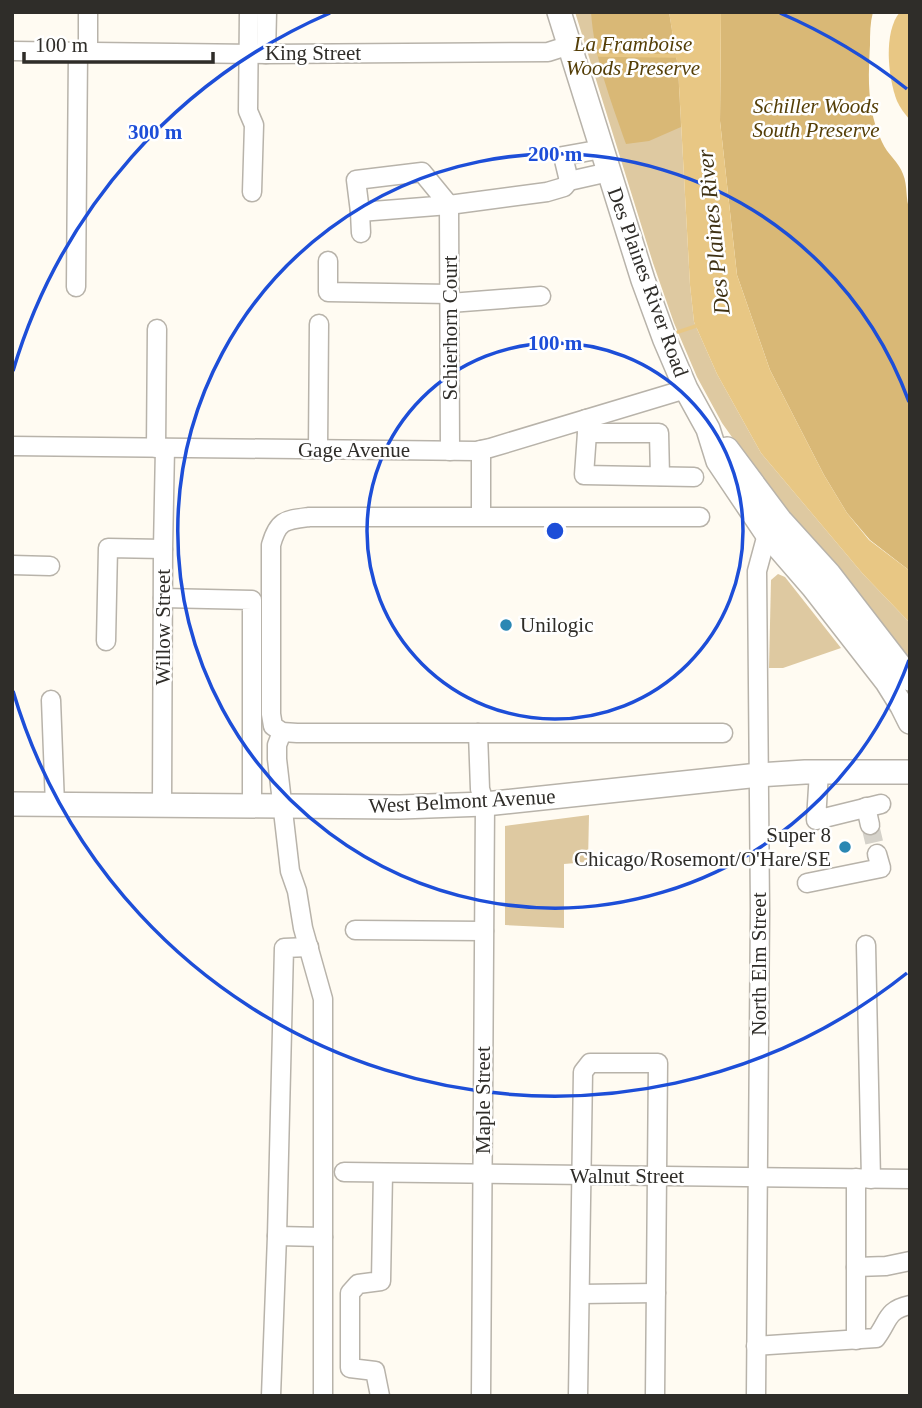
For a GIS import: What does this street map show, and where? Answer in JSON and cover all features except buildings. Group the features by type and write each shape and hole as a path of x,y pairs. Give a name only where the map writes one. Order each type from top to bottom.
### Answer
{"main road":[{"name":"Des Plaines River Road","path":"559,12 643,281 665,340 708,429 718,461 767,534 813,587 887,682 910,722"},
{"name":"Des Plaines River Road","path":"708,429 728,449 780,520 829,574 910,679"},
{"name":"West Belmont Avenue","path":"12,804 284,807 485,804 760,775 910,772"}],"street":[{"path":"76,287 83,52 88,12"},
{"path":"249,12 257,54"},
{"path":"253,192 254,125 248,111 267,12"},
{"name":"King Street","path":"12,51 257,54 548,52 570,45"},
{"path":"569,181 563,156 602,149"},
{"path":"361,233 356,180 422,172 449,205"},
{"path":"360,212 449,205 547,192 564,187 569,181 610,172"},
{"name":"Schierhorn Court","path":"449,205 450,450"},
{"path":"328,261 328,292 450,299 541,296"},
{"path":"318,449 319,324"},
{"name":"Willow Street","path":"157,330 163,549 162,805"},
{"name":"Gage Avenue","path":"12,446 481,450 586,426 687,389"},
{"path":"660,476 659,433 586,426 584,475 694,477"},
{"path":"481,450 481,516"},
{"path":"700,517 288,519 275,529 271,545 270,702 273,726 282,732 723,733"},
{"name":"North Elm Street","path":"756,1396 760,921 757,571 767,534"},
{"path":"106,641 108,548 163,549"},
{"path":"12,565 50,566"},
{"path":"163,598 252,600 252,806"},
{"path":"51,700 55,804"},
{"path":"282,732 277,752 290,871 323,999 323,1396"},
{"name":"Maple Street","path":"478,733 480,789 485,804 481,1396"},
{"path":"819,772 816,820 873,805 870,825"},
{"path":"807,883 881,867 877,854"},
{"path":"355,930 484,931"},
{"path":"856,1340 856,1267 863,1178 866,944"},
{"path":"271,1396 284,948 309,947"},
{"path":"579,1396 583,1072 590,1063 658,1063 655,1396"},
{"name":"Walnut Street","path":"344,1172 910,1179"},
{"path":"380,1396 375,1371 350,1368 350,1293 358,1284 381,1280 383,1173"},
{"path":"277,1236 323,1237"},
{"path":"856,1267 886,1266 910,1261"},
{"path":"580,1294 656,1293"},
{"path":"757,1346 876,1338 898,1307 910,1305"}],"green space":[{"name":"La Framboise Woods Preserve","path":"575,12 669,12 678,68 694,322 717,374 761,453 863,574 910,623 910,665 759,475 722,423 697,377 653,263"},
{"path":"591,12 669,12 678,68 681,127 649,141 626,144 599,63"},
{"name":"Schiller Woods South Preserve","path":"721,12 873,12 869,70 871,106 882,142 903,174 910,211 910,571 870,540 847,513 824,475 770,370 737,275 720,121"},
{"path":"778,574 785,577 841,648 783,668 769,668 771,580"},
{"path":"589,815 588,862 564,864 564,928 505,925 505,826"}],"water":[{"name":"Des Plaines River","path":"669,12 721,12 720,121 737,275 770,370 824,475 847,513 869,540 910,571 910,623 863,574 761,453 717,374 694,322 678,68"},
{"path":"900,12 910,12 910,120 897,101 891,80 889,43 891,31"}],"waterway":[{"path":"599,55 678,56"},
{"path":"678,332 699,325"}],"tunnel":[{"path":"870,825 877,854"}],"place":[{"name":"Unilogic","path":"506,625"},
{"name":"Super 8 Chicago/Rosemont/O'Hare/SE","path":"845,847"}]}
